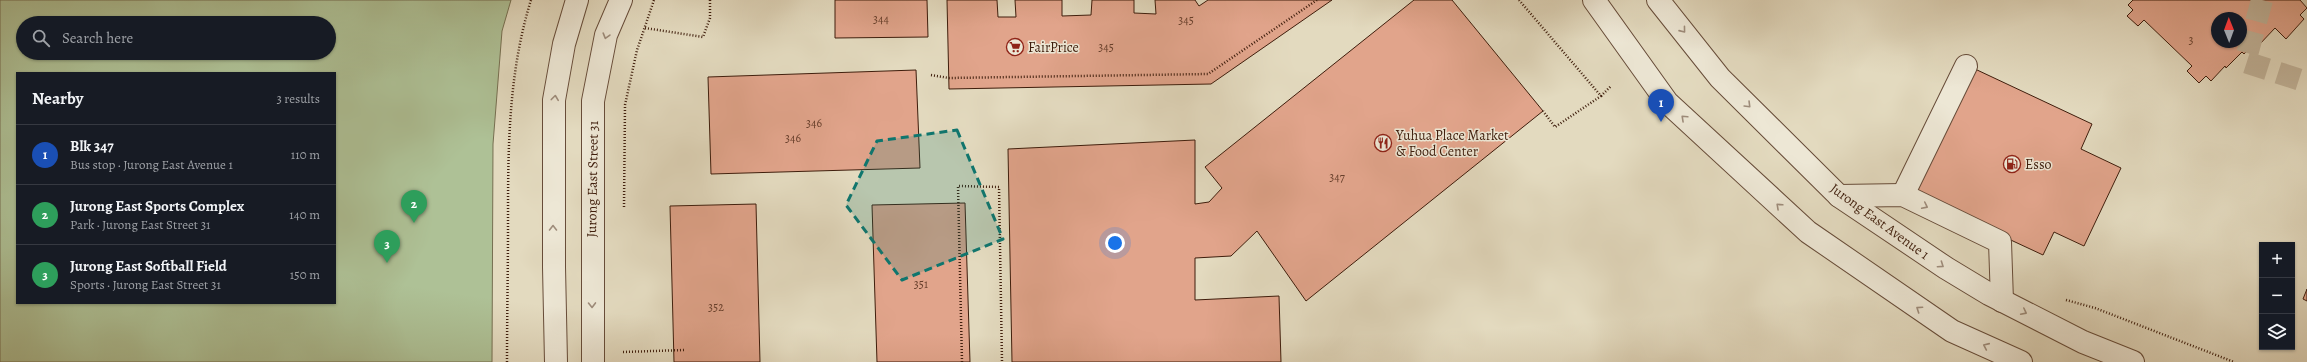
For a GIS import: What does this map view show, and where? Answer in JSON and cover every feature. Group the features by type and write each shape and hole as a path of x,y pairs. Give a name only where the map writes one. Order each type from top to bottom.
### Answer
{"street":[{"path":"556,362 554,259 554,100 564,44 578,0"},
{"name":"Jurong East Street 31","path":"593,362 593,101 606,35 621,0"},
{"path":"1594,0 1667,102 1808,232 1952,331 2021,362"},
{"name":"Jurong East Avenue 1","path":"1658,0 1720,78 1839,196 1946,268 2002,301 2083,342 2133,362"},
{"path":"1903,195 1966,66"},
{"path":"1839,196 1903,195 2000,242 2002,301"}],"path":[{"path":"507,362 508,169 511,93 521,32 531,0"},
{"path":"624,212 625,105 637,50 654,0"},
{"path":"644,28 702,37 710,18 710,0"},
{"path":"931,75 949,78 1208,74 1317,0"},
{"path":"1519,0 1601,96"},
{"path":"1543,112 1555,127 1601,96 1611,86"},
{"path":"962,362 958,186 999,187 1002,362"},
{"path":"622,345 623,357"},
{"path":"622,352 684,350"}],"highlighted area":[{"path":"957,130 1003,239 902,280 846,205 877,141"}],"green space":[{"path":"0,0 511,0 502,31 493,144 492,362 0,362"}],"building":[{"path":"835,0 927,0 928,37 835,38"},
{"path":"947,0 997,0 998,17 1016,17 1015,0 1062,0 1062,16 1091,15 1092,0 1134,0 1134,13 1156,14 1155,0 1195,0 1199,6 1208,0 1332,0 1211,84 949,89"},
{"path":"1414,0 1452,0 1543,111 1306,301 1257,231 1231,256 1195,258 1195,300 1279,296 1281,362 1012,362 1008,149 1195,140 1195,204 1209,202 1222,188 1205,167"},
{"path":"2133,0 2300,0 2307,8 2300,15 2304,19 2286,39 2275,28 2258,46 2255,42 2244,54 2242,52 2226,68 2225,66 2211,81 2206,76 2199,83 2187,71 2192,66 2144,20 2138,26 2127,16 2133,10 2128,5"},
{"path":"1975,69 2092,124 2081,149 2121,168 2084,246 2054,232 2043,255 1914,195"},
{"path":"916,70 920,168 711,174 708,77"},
{"path":"965,203 970,362 877,362 872,205"},
{"path":"756,204 760,362 674,362 670,206"},
{"path":"2307,289 2307,301 2303,299"}],"tunnel":[{"path":"2262,0 2245,62 2307,82"}],"place":[{"name":"FairPrice","path":"1015,47"},
{"name":"Blk 347","path":"1661,122"},
{"name":"Yuhua Place Market & Food Center","path":"1383,143"},
{"name":"Esso","path":"2012,164"},
{"name":"Jurong East Sports Complex","path":"414,223"},
{"name":"Jurong East Softball Field","path":"387,263"}]}
